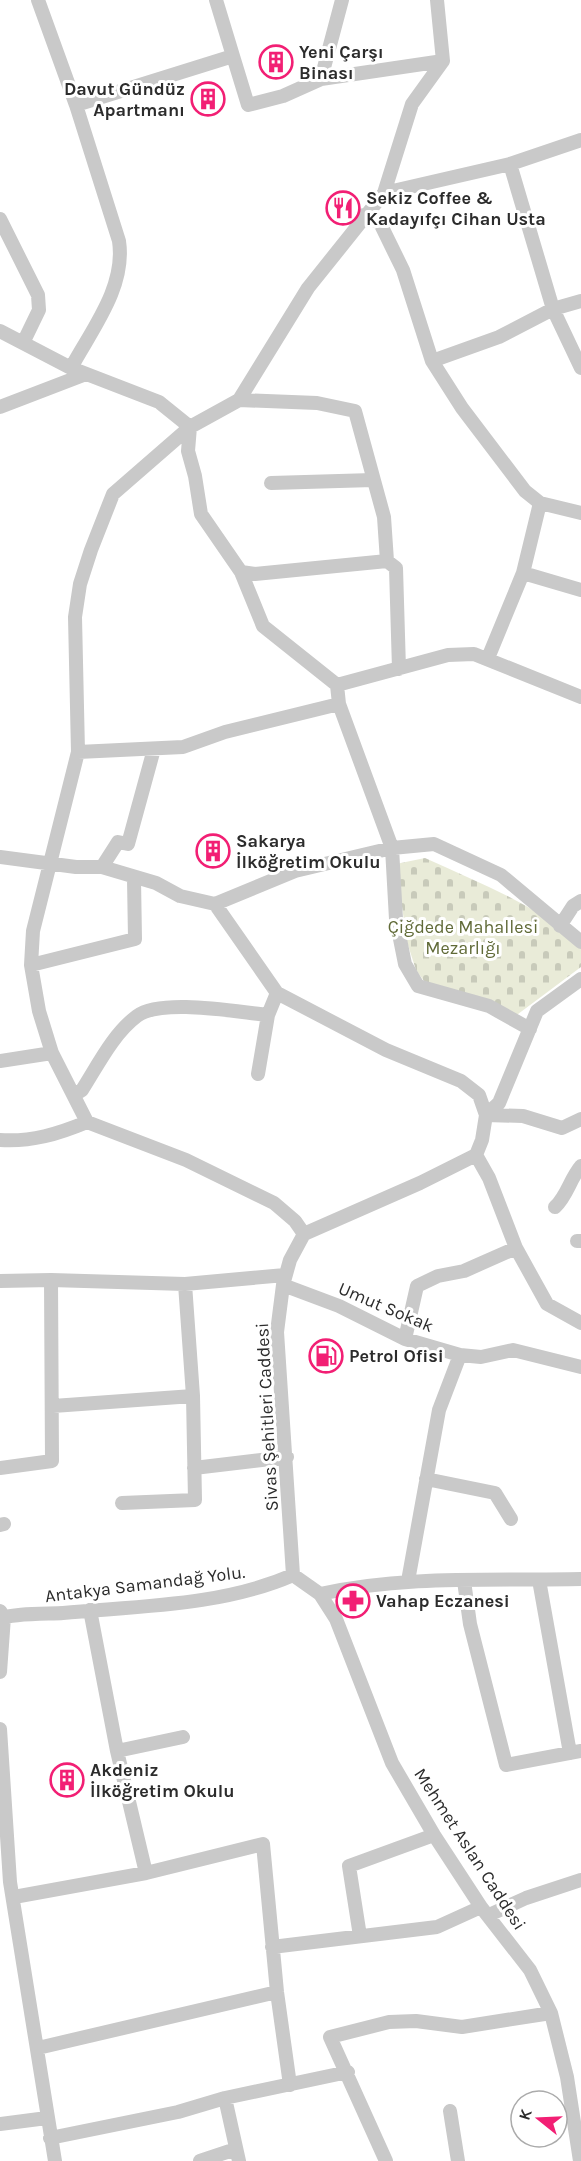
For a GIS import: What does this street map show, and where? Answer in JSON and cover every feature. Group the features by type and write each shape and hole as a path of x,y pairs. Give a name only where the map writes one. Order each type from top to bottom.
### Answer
{"street":[{"path":"38,0 76,105 119,241 121,257 115,287 71,368"},
{"path":"216,0 248,105 283,96 321,79 442,61"},
{"path":"321,79 342,0"},
{"path":"215,904 278,993 386,1050 461,1081 479,1095 486,1114 482,1140 476,1155 420,1183 304,1234 295,1221 274,1203 186,1160 87,1122 52,1053 39,1011 31,965 33,931 78,752 75,617 81,584 101,521 113,494 190,427 239,400 308,288 364,215 384,193 412,104 442,61 437,0"},
{"path":"76,105 233,56"},
{"path":"384,193 510,164 581,140"},
{"path":"510,164 553,309 581,368"},
{"path":"364,215 380,223 404,270 432,361 493,450 525,491 540,503 581,513"},
{"path":"0,219 38,295 39,310 23,343"},
{"path":"432,361 499,337 553,309 581,300"},
{"path":"0,331 71,368 159,402 190,427"},
{"path":"0,407 86,374"},
{"path":"239,400 317,403 355,411 384,517 387,561"},
{"path":"190,427 188,451 195,476 201,514 242,572 263,626 337,685 339,704 392,848 396,919 405,964 418,986 489,1006 530,1029"},
{"path":"271,483 373,480"},
{"path":"488,658 523,573 540,503"},
{"path":"242,572 255,574 387,561 396,568 399,669"},
{"path":"523,573 581,590"},
{"path":"337,685 448,654 474,654 581,697"},
{"path":"78,752 183,747 225,732 339,704"},
{"path":"102,867 118,842 128,844 154,749"},
{"path":"0,857 102,867 134,879 156,883 180,896 215,904 295,871 392,848 434,844 501,875 581,942"},
{"path":"31,965 135,939 134,879"},
{"path":"560,926 573,906 581,901"},
{"path":"486,1114 499,1103 537,1011 581,979"},
{"path":"258,1074 268,1015 278,993"},
{"path":"74,1095 82,1090 116,1038 138,1015 172,1005 268,1015"},
{"path":"0,1061 52,1053"},
{"path":"486,1114 523,1116 562,1128 581,1119"},
{"path":"0,1140 21,1141 58,1134 87,1122"},
{"path":"476,1155 489,1178 516,1248 547,1304 581,1323"},
{"path":"555,1207 562,1201 572,1177 581,1166"},
{"name":"Sivas Şehitleri Caddesi","path":"293,1575 277,1332 284,1280 304,1234"},
{"path":"405,1339 417,1286 438,1276 464,1271 516,1248"},
{"path":"0,1468 52,1461 51,1280"},
{"name":"Umut Sokak","path":"0,1281 51,1280 185,1284 284,1280 405,1339 460,1355 481,1357 513,1350 581,1367"},
{"path":"122,1503 195,1500 193,1396 185,1284"},
{"path":"408,1581 439,1410 460,1355"},
{"path":"53,1406 193,1396"},
{"path":"194,1468 286,1457"},
{"path":"426,1479 495,1493 511,1519"},
{"name":"Mehmet Aslan Caddesi","path":"293,1575 320,1594 336,1619 392,1763 434,1835 485,1911 530,1970 551,2013 567,2077 580,2161"},
{"name":"Antakya Samandağ Yolu.","path":"1,1616 138,1607 242,1593 262,1589 293,1575"},
{"path":"320,1594 350,1587 408,1581 581,1579"},
{"path":"464,1581 470,1624 506,1765 575,1752 539,1580"},
{"path":"90,1610 117,1751 146,1873"},
{"path":"0,1672 1,1616"},
{"path":"0,1729 5,1882 14,1897 55,2161"},
{"path":"117,1751 183,1737"},
{"path":"360,1936 349,1866 434,1835"},
{"path":"14,1897 146,1873 263,1844 277,1992 290,2085"},
{"path":"272,1947 437,1927 581,1880"},
{"path":"38,2048 277,1992"},
{"path":"386,2161 348,2072 330,2037 389,2022 416,2021 462,2027 551,2013"},
{"path":"50,2138 178,2112 225,2098 348,2072"},
{"path":"200,2161 238,2155 225,2098"},
{"path":"450,2110 458,2161"},
{"path":"0,2124 47,2118"}],"green space":[{"name":"Çiğdede Mahallesi Mezarlığı","path":"425,858 507,896 546,918 581,946 581,967 506,1023 484,1004 424,981 416,970 407,942 396,864"}],"place":[{"name":"Yeni Çarşı Binası","path":"276,62"},
{"name":"Davut Gündüz Apartmanı","path":"208,99"},
{"name":"Sekiz Coffee & Kadayıfçı Cihan Usta","path":"343,208"},
{"name":"Sakarya İlköğretim Okulu","path":"213,851"},
{"name":"Petrol Ofisi","path":"326,1356"},
{"name":"Vahap Eczanesi","path":"353,1601"},
{"name":"Akdeniz İlköğretim Okulu","path":"67,1780"}]}
